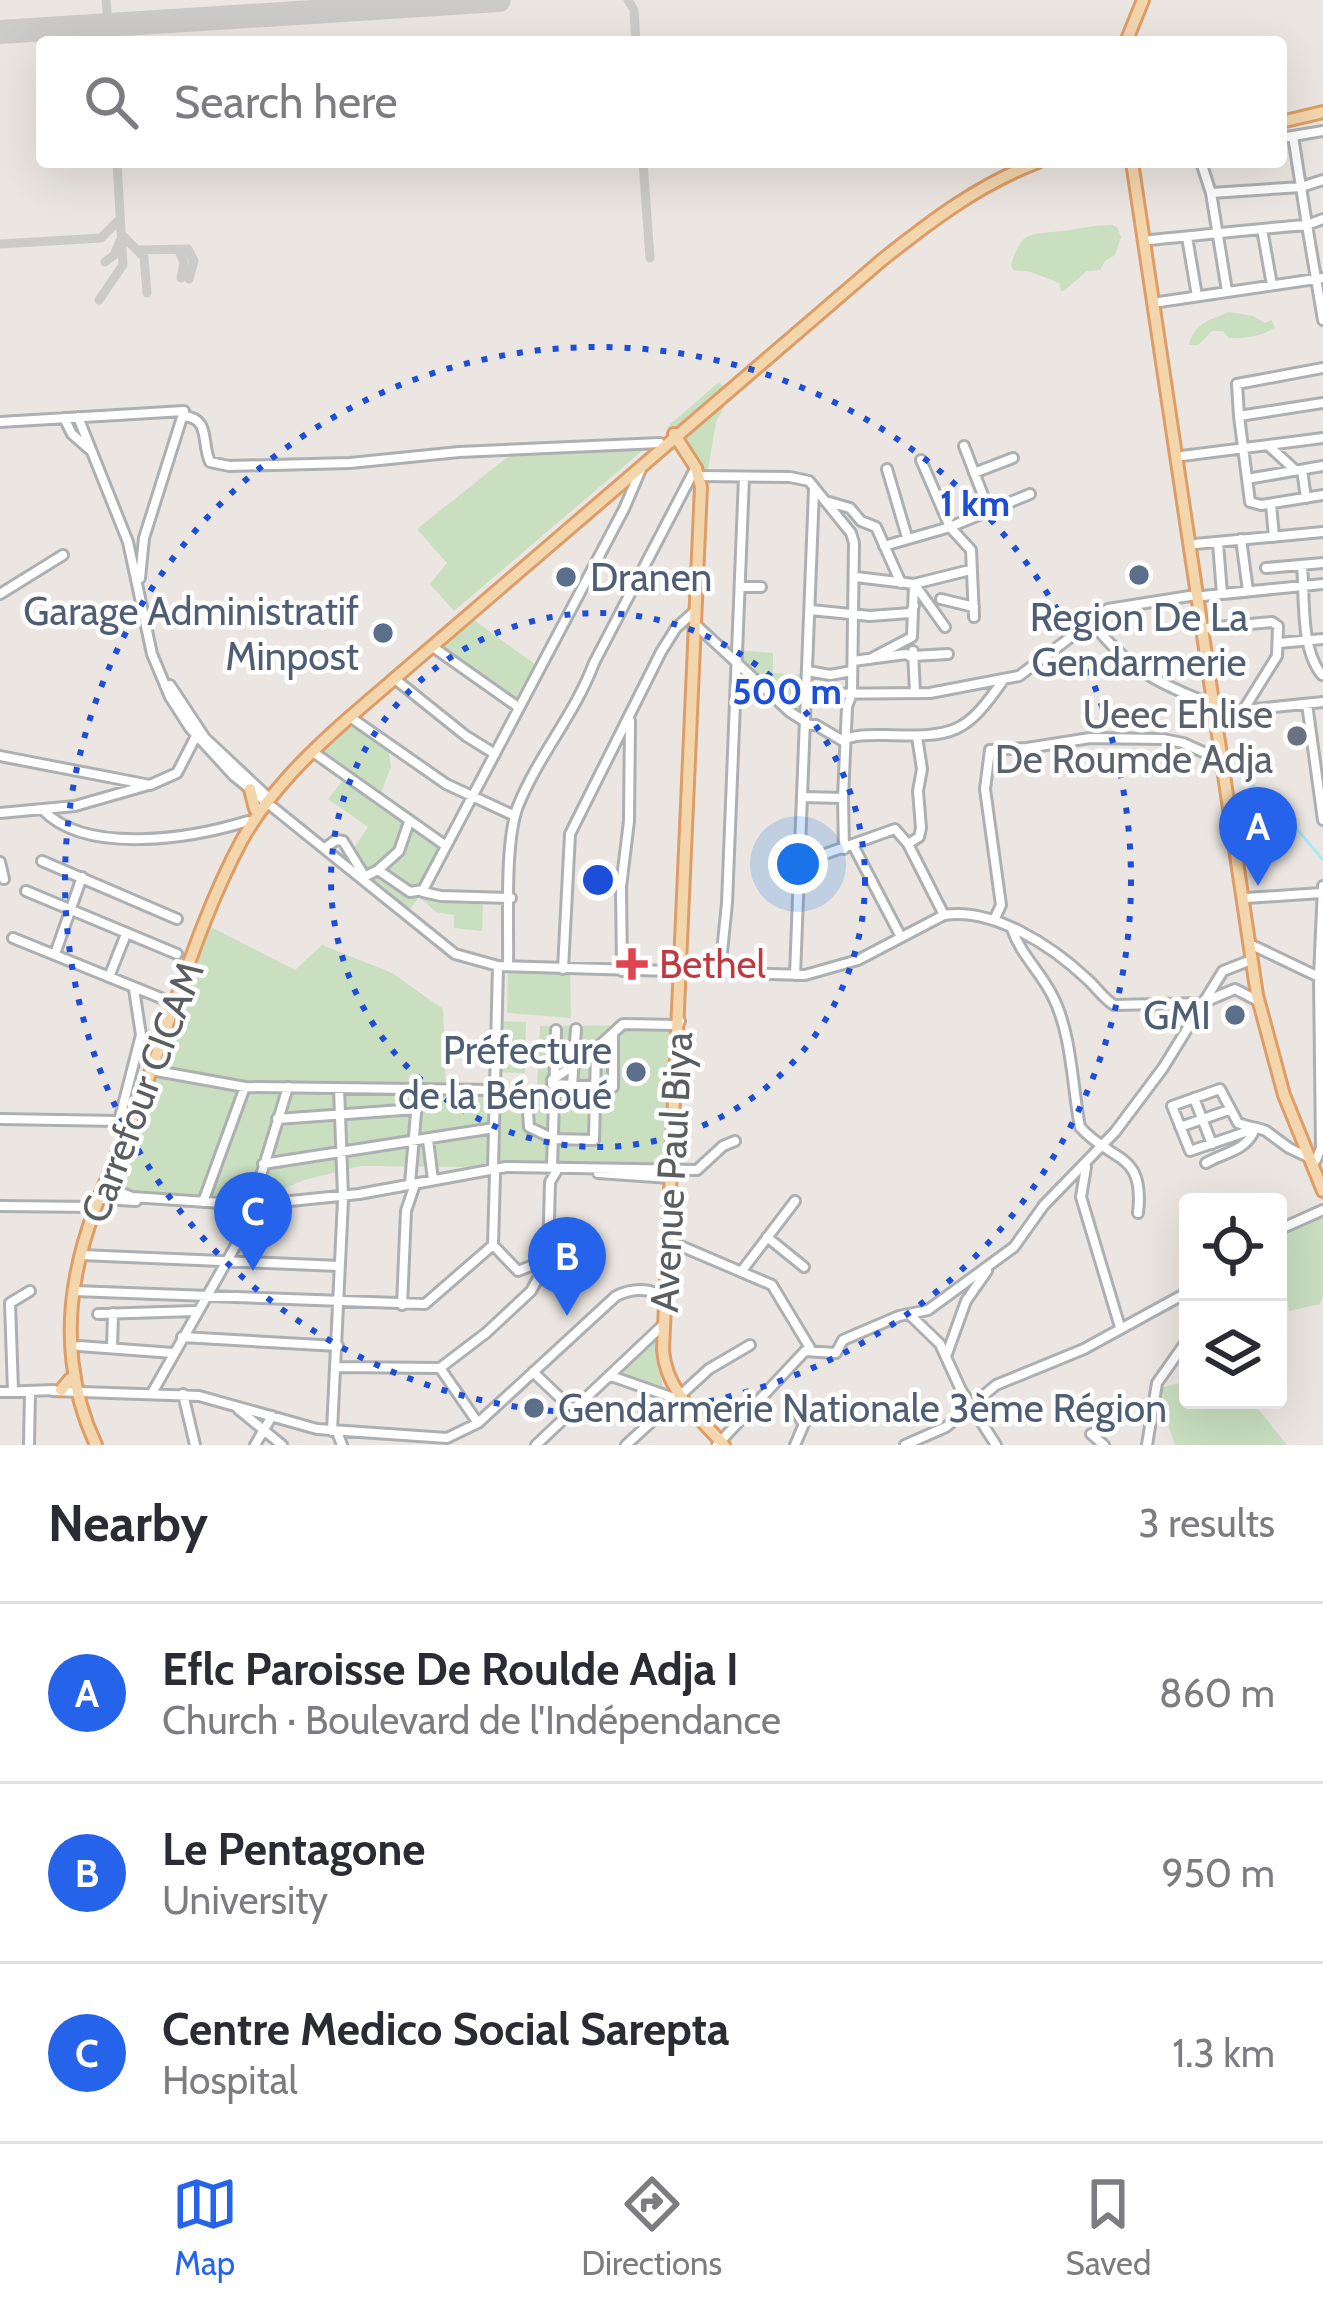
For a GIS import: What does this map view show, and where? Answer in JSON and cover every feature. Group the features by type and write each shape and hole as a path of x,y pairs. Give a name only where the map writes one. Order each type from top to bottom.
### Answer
{"main road":[{"path":"1128,36 1143,0"},
{"path":"1287,119 1323,110"},
{"path":"93,1445 68,1389 65,1324 69,1285 122,1122 201,919 248,821 311,751 913,229 1011,168"},
{"path":"268,800 323,733 943,211 986,184 1024,168"},
{"path":"1135,168 1182,455 1258,1001 1278,1077 1316,1159 1323,1192"},
{"path":"1135,168 1253,946 1288,1094 1323,1177"},
{"path":"673,441 697,472"},
{"name":"Avenue Paul Biya","path":"697,472 696,625 662,1292 665,1371 676,1397 721,1444"},
{"name":"Carrefour CICAM","path":"68,1389 70,1326 81,1255 206,923 242,840 268,800"}],"street":[{"path":"1287,137 1323,131"},
{"path":"1294,136 1323,318"},
{"path":"1204,168 1227,291"},
{"path":"1211,193 1301,187 1323,179"},
{"path":"1149,240 1323,219"},
{"path":"1262,229 1272,285"},
{"path":"1186,237 1197,296"},
{"path":"1159,302 1320,279"},
{"path":"1323,368 1237,384 1250,502 1271,504 1323,495"},
{"path":"1239,416 1323,403"},
{"path":"0,813 116,796 175,775 184,766 192,729 154,646 140,568 147,525 184,414"},
{"path":"0,422 184,414 202,424 210,462 229,466 358,463 673,441"},
{"path":"70,418 77,438 93,453"},
{"path":"70,418 93,453 128,542 152,654 192,729 435,941 472,961 563,969 795,975 858,960 944,915 995,918 1082,974 1114,1005 1202,1004 1235,989 1258,1001"},
{"path":"1182,455 1323,438"},
{"path":"964,446 989,511"},
{"path":"1270,447 1299,470 1306,498"},
{"path":"974,473 1013,458"},
{"path":"921,460 950,527 971,550 974,612 941,599"},
{"path":"422,892 624,509 642,466"},
{"path":"1247,479 1323,466"},
{"path":"886,469 908,537"},
{"path":"531,1291 493,1245 494,1094 515,816 697,472 802,478 827,501 853,537 853,693 848,707 843,798 849,848 901,937"},
{"path":"720,972 727,903 744,477"},
{"path":"795,975 814,488"},
{"path":"884,546 950,527 1030,494"},
{"path":"827,501 850,508 861,521 875,525 901,583"},
{"path":"1271,504 1274,537"},
{"path":"1195,544 1323,532"},
{"path":"1241,539 1248,592"},
{"path":"1218,543 1222,594"},
{"path":"0,593 63,555"},
{"path":"1266,568 1323,563"},
{"path":"1302,565 1308,640 1322,675"},
{"path":"856,577 914,584 970,570"},
{"path":"808,671 830,676 913,637 914,584"},
{"path":"914,584 945,627"},
{"path":"807,694 915,693 1024,674 1114,607 1323,584"},
{"path":"741,587 761,587"},
{"path":"811,610 870,616 910,613 914,606"},
{"path":"563,969 570,833 673,632 696,610"},
{"path":"1091,621 1114,651 1143,675 1216,710 1323,702"},
{"path":"1207,628 1275,622 1277,656 1244,710"},
{"path":"696,625 790,712 848,741"},
{"path":"1279,643 1323,639"},
{"path":"433,647 518,706"},
{"path":"913,654 915,693"},
{"path":"870,658 948,654"},
{"path":"848,741 856,734 917,737 964,728 1004,678"},
{"path":"395,679 495,754"},
{"path":"1307,704 1323,820"},
{"path":"350,717 472,797 515,816"},
{"path":"622,971 621,887 630,721"},
{"path":"908,844 920,833 922,769 917,737"},
{"path":"995,918 1001,905 985,789 990,750 1090,738 1163,740 1184,743 1221,760"},
{"path":"311,751 446,846"},
{"path":"0,756 145,785"},
{"path":"803,797 843,798"},
{"path":"43,810 76,829 123,840 248,821"},
{"path":"365,879 399,851 409,822"},
{"path":"800,868 808,860 895,829 908,844 944,915"},
{"path":"325,848 343,841 365,879"},
{"path":"42,861 177,919"},
{"path":"0,862 4,879"},
{"path":"377,870 410,892 511,898"},
{"path":"56,954 82,878"},
{"path":"26,890 177,954"},
{"path":"1246,898 1322,890 1321,1148 1316,1159 1256,1130 1238,1123 1221,1090 1172,1106 1189,1150 1256,1130"},
{"path":"1012,928 1060,1015 1080,1127 1138,1174 1138,1213"},
{"path":"109,976 126,934"},
{"path":"14,938 161,998"},
{"path":"1253,946 1319,977"},
{"path":"668,1240 772,1285 810,1348 836,1353 843,1340 899,1316 928,1310 1019,1243 1044,1204 1106,1145 1163,1068 1223,971 1251,960"},
{"path":"0,1119 122,1122 142,1035 134,989"},
{"path":"552,1082 622,1024 678,1025"},
{"path":"572,1086 576,1029"},
{"path":"337,1367 440,1368 531,1291 548,1260 556,1030"},
{"path":"552,1082 613,1088 613,1033"},
{"path":"151,1070 245,1087 418,1089 527,1098 529,1127 552,1138 594,1140 596,1049"},
{"path":"203,1202 245,1087"},
{"path":"152,1393 254,1206 288,1087"},
{"path":"340,1088 343,1198 334,1431 342,1445"},
{"path":"402,1305 418,1089"},
{"path":"1194,1098 1212,1144"},
{"path":"277,1119 416,1108"},
{"path":"1180,1127 1229,1110"},
{"path":"263,1164 494,1128"},
{"path":"1206,1163 1238,1149 1256,1130"},
{"path":"428,1141 433,1180"},
{"path":"412,1186 494,1172 702,1169 723,1146 735,1141"},
{"path":"1086,1164 1081,1197 1120,1327"},
{"path":"101,1198 254,1206 343,1198 494,1172"},
{"path":"0,1206 132,1197 254,1206"},
{"path":"742,1272 795,1201"},
{"path":"1287,1226 1323,1210"},
{"path":"767,1238 804,1267"},
{"path":"74,1291 425,1304 493,1245"},
{"path":"81,1255 339,1266"},
{"path":"518,1271 548,1260"},
{"path":"946,1355 966,1301 987,1270"},
{"path":"0,1392 68,1389 183,1394 232,1403 302,1427 446,1438 478,1423 616,1296 633,1290 662,1292"},
{"path":"13,1391 10,1306 30,1291"},
{"path":"905,1445 946,1427 996,1385 1034,1373 1179,1297"},
{"path":"98,1314 196,1311"},
{"path":"112,1348 113,1313"},
{"path":"910,1315 937,1340 996,1445"},
{"path":"536,1445 664,1324"},
{"path":"182,1336 338,1346"},
{"path":"626,1445 726,1356 750,1345"},
{"path":"79,1346 173,1353"},
{"path":"721,1444 810,1348"},
{"path":"1147,1445 1157,1383 1179,1352"},
{"path":"440,1368 478,1423"},
{"path":"533,1372 574,1412"},
{"path":"610,1376 676,1397"},
{"path":"29,1445 30,1391"},
{"path":"183,1394 195,1445"},
{"path":"232,1403 282,1445"},
{"path":"794,1445 804,1424 798,1415"},
{"path":"255,1445 272,1416"},
{"path":"1091,1434 1104,1445"},
{"path":"368,1445 382,1435"}],"green space":[{"path":"1112,225 1121,237 1115,255 1100,270 1087,271 1065,290 1031,272 1013,270 1015,253 1029,236"},
{"path":"1229,312 1265,323 1271,320 1275,327 1240,338 1212,331 1198,345 1189,345 1199,327"},
{"path":"719,382 731,394 716,422 708,470 699,473 667,427"},
{"path":"649,445 454,611 430,584 447,563 417,529 505,459 517,453"},
{"path":"465,621 475,621 536,665 516,702 436,644"},
{"path":"736,650 773,653 773,673 808,675 806,722 734,658"},
{"path":"343,723 388,746 391,767 380,795 314,752"},
{"path":"346,776 444,845 421,890 478,898 483,902 482,931 454,928 454,915 436,912 419,897 408,912 362,876 352,851 368,827 328,799"},
{"path":"205,924 295,970 322,945 392,973 443,1009 446,1089 537,1091 540,1026 678,1025 672,1169 361,1166 304,1180 232,1211 100,1201"},
{"path":"508,969 570,971 571,1018 507,1013"},
{"path":"496,1021 526,1022 525,1073 495,1072"},
{"path":"1323,1212 1323,1297 1320,1304 1289,1311 1287,1297 1287,1227"},
{"path":"656,1331 663,1391 611,1374"},
{"path":"1179,1383 1179,1409 1258,1409 1287,1445 1175,1445 1156,1389"}],"waterway":[{"path":"1231,770 1272,799 1323,860"}],"taxiway":[{"path":"106,0 108,25"},
{"path":"628,0 634,10 636,36"},
{"path":"113,36 120,24"},
{"path":"90,26 104,36"},
{"path":"99,300 123,265 117,168"},
{"path":"643,168 650,258"},
{"path":"0,244 101,238 118,221"},
{"path":"123,236 137,250 188,249 194,261 189,279"},
{"path":"105,262 120,241"},
{"path":"178,249 184,262 181,278"},
{"path":"137,250 144,257 147,293"}],"runway":[{"path":"0,32 499,0"}],"place":[{"name":"Region De La Gendarmerie","path":"1139,575"},
{"name":"Dranen","path":"566,577"},
{"name":"Garage Administratif Minpost","path":"383,633"},
{"name":"Ueec Ehlise De Roumde Adja","path":"1297,736"},
{"name":"Eflc Paroisse De Roulde Adja I","path":"1258,886"},
{"name":"Bethel","path":"632,964"},
{"name":"GMI","path":"1235,1015"},
{"name":"Préfecture de la Bénoué","path":"636,1072"},
{"name":"Centre Medico Social Sarepta","path":"253,1271"},
{"name":"Le Pentagone","path":"567,1316"},
{"name":"Gendarmerie Nationale 3ème Région","path":"534,1408"}]}
